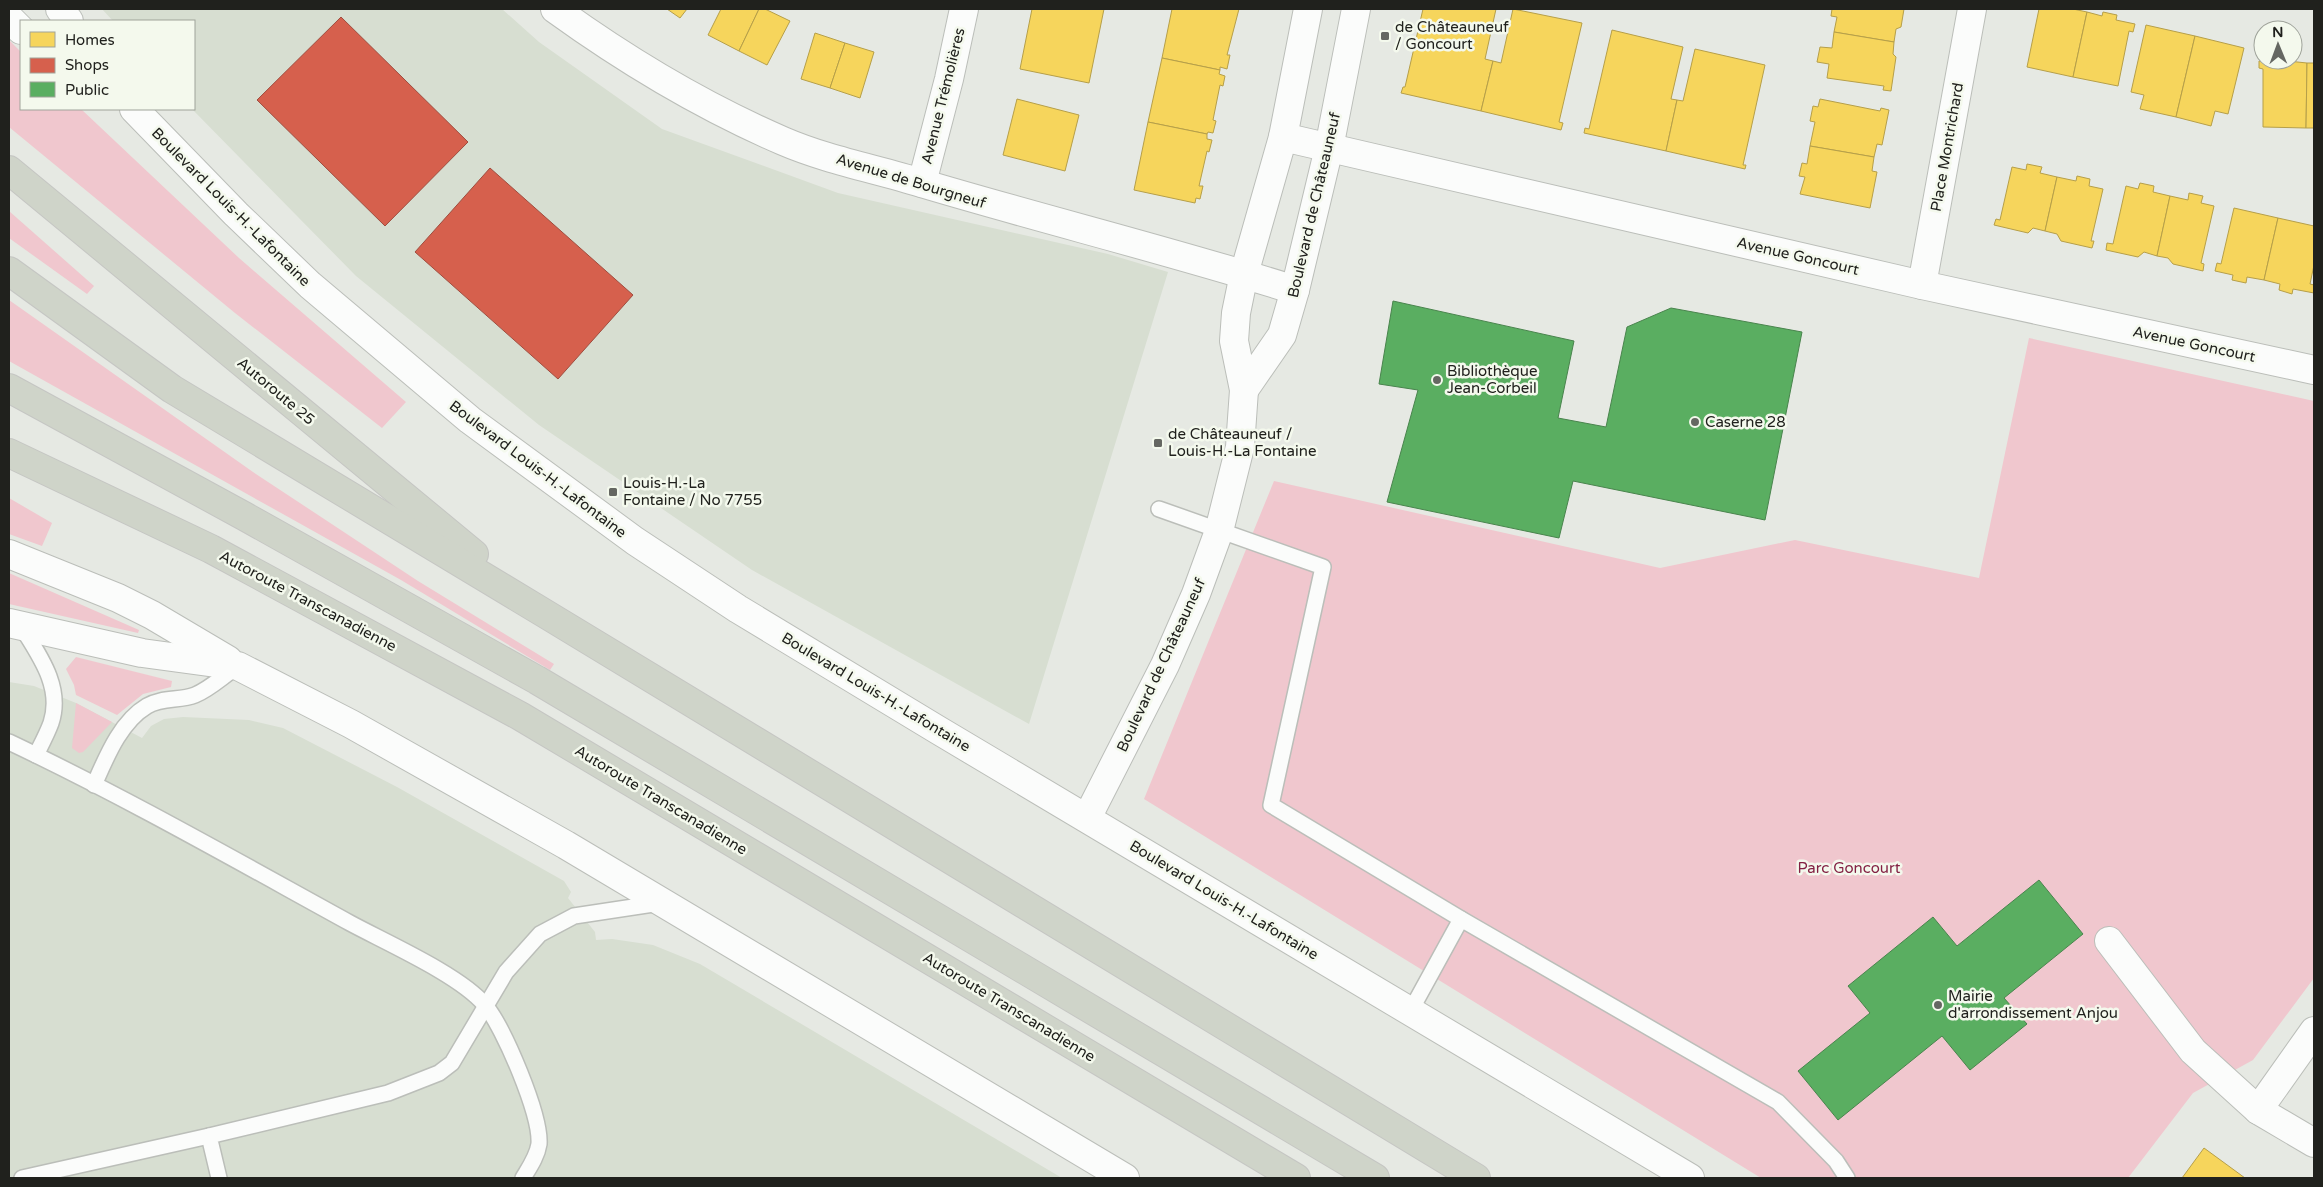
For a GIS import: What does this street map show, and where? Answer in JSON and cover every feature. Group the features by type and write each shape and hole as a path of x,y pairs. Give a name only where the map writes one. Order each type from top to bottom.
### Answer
{"highway":[{"name":"Autoroute 25","path":"9,170 544,612"},
{"path":"9,271 172,389 544,612 1476,1178"},
{"path":"9,388 244,516 537,680 1375,1178"},
{"name":"Autoroute Transcanadienne","path":"9,453 211,549 520,716 1296,1178"}],"street":[{"path":"60,9 68,20"},
{"name":"Avenue de Bourgneuf","path":"555,9 595,38 703,104 785,142 966,198 1244,274 1295,290"},
{"name":"Avenue Trémolières","path":"922,183 949,79 964,9"},
{"name":"Boulevard de Châteauneuf","path":"1087,818 1165,664 1196,594 1219,531 1240,446 1244,390 1234,342 1236,313 1244,274 1283,137 1308,9"},
{"name":"Boulevard de Châteauneuf","path":"1244,390 1282,335 1295,290 1329,148 1356,9"},
{"name":"Place Montrichard","path":"1922,284 1972,9"},
{"path":"9,18 20,29"},
{"name":"Boulevard Louis-H.-Lafontaine","path":"134,110 236,214 310,285 470,420 635,541 738,609 1690,1178"},
{"name":"Avenue Goncourt","path":"1283,137 1922,284 2314,370"},
{"path":"9,554 118,598 152,615 238,666 351,724 474,792 1125,1178"},
{"path":"14,624 142,653 238,666"},
{"path":"2109,941 2193,1051 2258,1110 2314,1144"},
{"path":"2258,1110 2314,1031"}],"lane":[{"path":"1159,509 1323,567 1270,805 1461,919 1778,1102 1830,1153 1848,1178"},
{"path":"14,624 43,663 53,691 54,704 51,723 36,755"},
{"path":"94,784 116,740 141,710 161,700 194,696 238,666"},
{"path":"9,742 94,784 443,973 485,1004 501,1032 525,1083 539,1142 537,1153 523,1178"},
{"path":"22,1178 388,1093 439,1073 456,1057 485,1004 506,972 528,946 556,924 574,916 661,902"},
{"path":"1410,1012 1461,919"},
{"path":"209,1136 219,1178"}],"shaded area":[{"path":"102,9 502,9 539,42 662,129 838,193 1108,254 1168,272 1029,724 752,570 539,425 356,276 193,110 195,110 195,20 112,20"},
{"path":"9,682 34,686 76,703 142,738 151,726 164,719 183,717 249,720 283,728 397,787 564,881 571,892 568,898 595,932 596,940 612,939 653,945 700,964 1062,1178 9,1178"}],"green space":[{"path":"9,40 20,51 20,110 82,110 239,258 406,402 382,428 235,313 9,127"},
{"path":"9,211 94,286 87,294 9,238"},
{"path":"9,300 253,472 418,581 554,664 550,670 401,580 9,361"},
{"name":"Parc Goncourt","path":"2029,338 2314,401 2314,978 2253,1060 2193,1093 2128,1178 1761,1178 1144,799 1274,481 1660,568 1795,540 1979,578"},
{"path":"9,498 52,523 42,546 9,534"},
{"path":"9,573 139,630 138,633 9,604"},
{"path":"76,657 172,681 171,687 143,694 117,715 76,695 74,685 66,669"},
{"path":"76,703 112,722 83,752 79,753 72,748"}],"building: Homes":[{"path":"667,9 687,9 680,18"},
{"path":"721,9 759,9 739,51 708,35"},
{"path":"759,9 765,9 790,21 767,65 739,51"},
{"path":"1032,9 1104,9 1089,83 1020,69"},
{"path":"1172,9 1239,9 1227,55 1230,55 1227,69 1220,67 1220,70 1162,58"},
{"path":"1423,9 1496,9 1485,59 1493,61 1481,111 1401,93 1403,87 1405,87"},
{"path":"1513,9 1582,23 1559,122 1563,123 1561,130 1481,111 1493,61 1501,63"},
{"path":"1832,9 1904,9 1901,27 1896,29 1894,42 1834,32 1837,17 1831,16"},
{"path":"2039,9 2073,9 2087,12 2073,77 2027,67"},
{"path":"2087,12 2102,16 2103,12 2117,15 2116,20 2135,24 2133,32 2129,31 2118,86 2073,77"},
{"path":"2146,25 2195,36 2176,117 2140,109 2144,95 2131,92"},
{"path":"1612,30 1683,47 1671,99 1677,100 1666,151 1584,133 1585,128 1589,129"},
{"path":"1834,32 1894,42 1893,54 1896,57 1891,91 1883,90 1884,86 1827,78 1829,64 1817,62 1820,47 1832,48"},
{"path":"815,33 845,43 830,88 801,79"},
{"path":"2195,36 2244,48 2228,114 2215,111 2211,126 2176,117"},
{"path":"845,43 874,52 860,98 830,88"},
{"path":"1695,49 1765,65 1743,165 1746,165 1745,169 1666,151 1677,100 1683,101"},
{"path":"1162,58 1220,70 1219,74 1225,76 1223,86 1220,85 1213,120 1216,121 1213,133 1208,132 1207,134 1148,122"},
{"path":"2303,63 2307,63 2306,128 2263,127 2263,70 2303,70"},
{"path":"2307,63 2314,63 2314,128 2306,128"},
{"path":"1017,99 1079,115 1065,171 1003,155"},
{"path":"1820,99 1880,111 1881,108 1889,110 1882,145 1877,144 1874,157 1810,146 1815,122 1810,121 1813,106 1818,107"},
{"path":"1148,122 1207,134 1207,139 1212,140 1209,152 1207,151 1199,186 1203,186 1200,199 1196,198 1195,203 1134,190"},
{"path":"1810,146 1874,157 1872,171 1877,172 1870,208 1800,194 1805,177 1799,176 1802,163 1807,164"},
{"path":"2027,164 2042,167 2040,173 2057,177 2045,231 2033,228 2028,233 1994,225 1996,219 2000,220 2012,167 2026,170"},
{"path":"2077,176 2090,179 2089,186 2103,189 2091,241 2094,241 2092,248 2061,241 2057,234 2045,231 2057,177 2076,181"},
{"path":"2140,183 2154,186 2153,192 2170,196 2157,256 2144,252 2138,257 2106,250 2107,243 2113,244 2126,186 2138,189"},
{"path":"2189,193 2203,196 2201,203 2214,206 2201,263 2204,264 2203,271 2173,264 2168,258 2157,256 2170,196 2188,200"},
{"path":"2234,208 2278,218 2264,280 2247,277 2246,283 2232,280 2233,275 2215,271 2217,263 2221,264"},
{"path":"2278,218 2314,226 2314,265 2310,284 2314,285 2314,293 2293,289 2292,294 2279,290 2280,284 2264,280"},
{"path":"2204,1148 2245,1178 2182,1178"}],"building: Shops":[{"path":"341,17 468,142 385,226 257,100"},
{"path":"490,168 633,295 558,379 415,252"}],"building: Public":[{"name":"Caserne 28","path":"1393,301 1574,341 1558,418 1606,427 1627,327 1671,308 1802,332 1765,520 1573,481 1559,538 1387,502 1418,390 1379,384"},
{"name":"Mairie d'arrondissement Anjou","path":"2039,880 2083,934 2004,998 2027,1024 1970,1070 1942,1036 1838,1120 1798,1071 1870,1013 1848,986 1933,917 1957,946"}],"place":[{"name":"de Châteauneuf / Goncourt","path":"1385,36"},
{"name":"Bibliothèque Jean-Corbeil","path":"1437,380"},
{"name":"Caserne 28","path":"1695,422"},
{"name":"de Châteauneuf / Louis-H.-La Fontaine","path":"1158,443"},
{"name":"Louis-H.-La Fontaine / No 7755","path":"613,492"},
{"name":"Mairie d'arrondissement Anjou","path":"1938,1005"}]}
